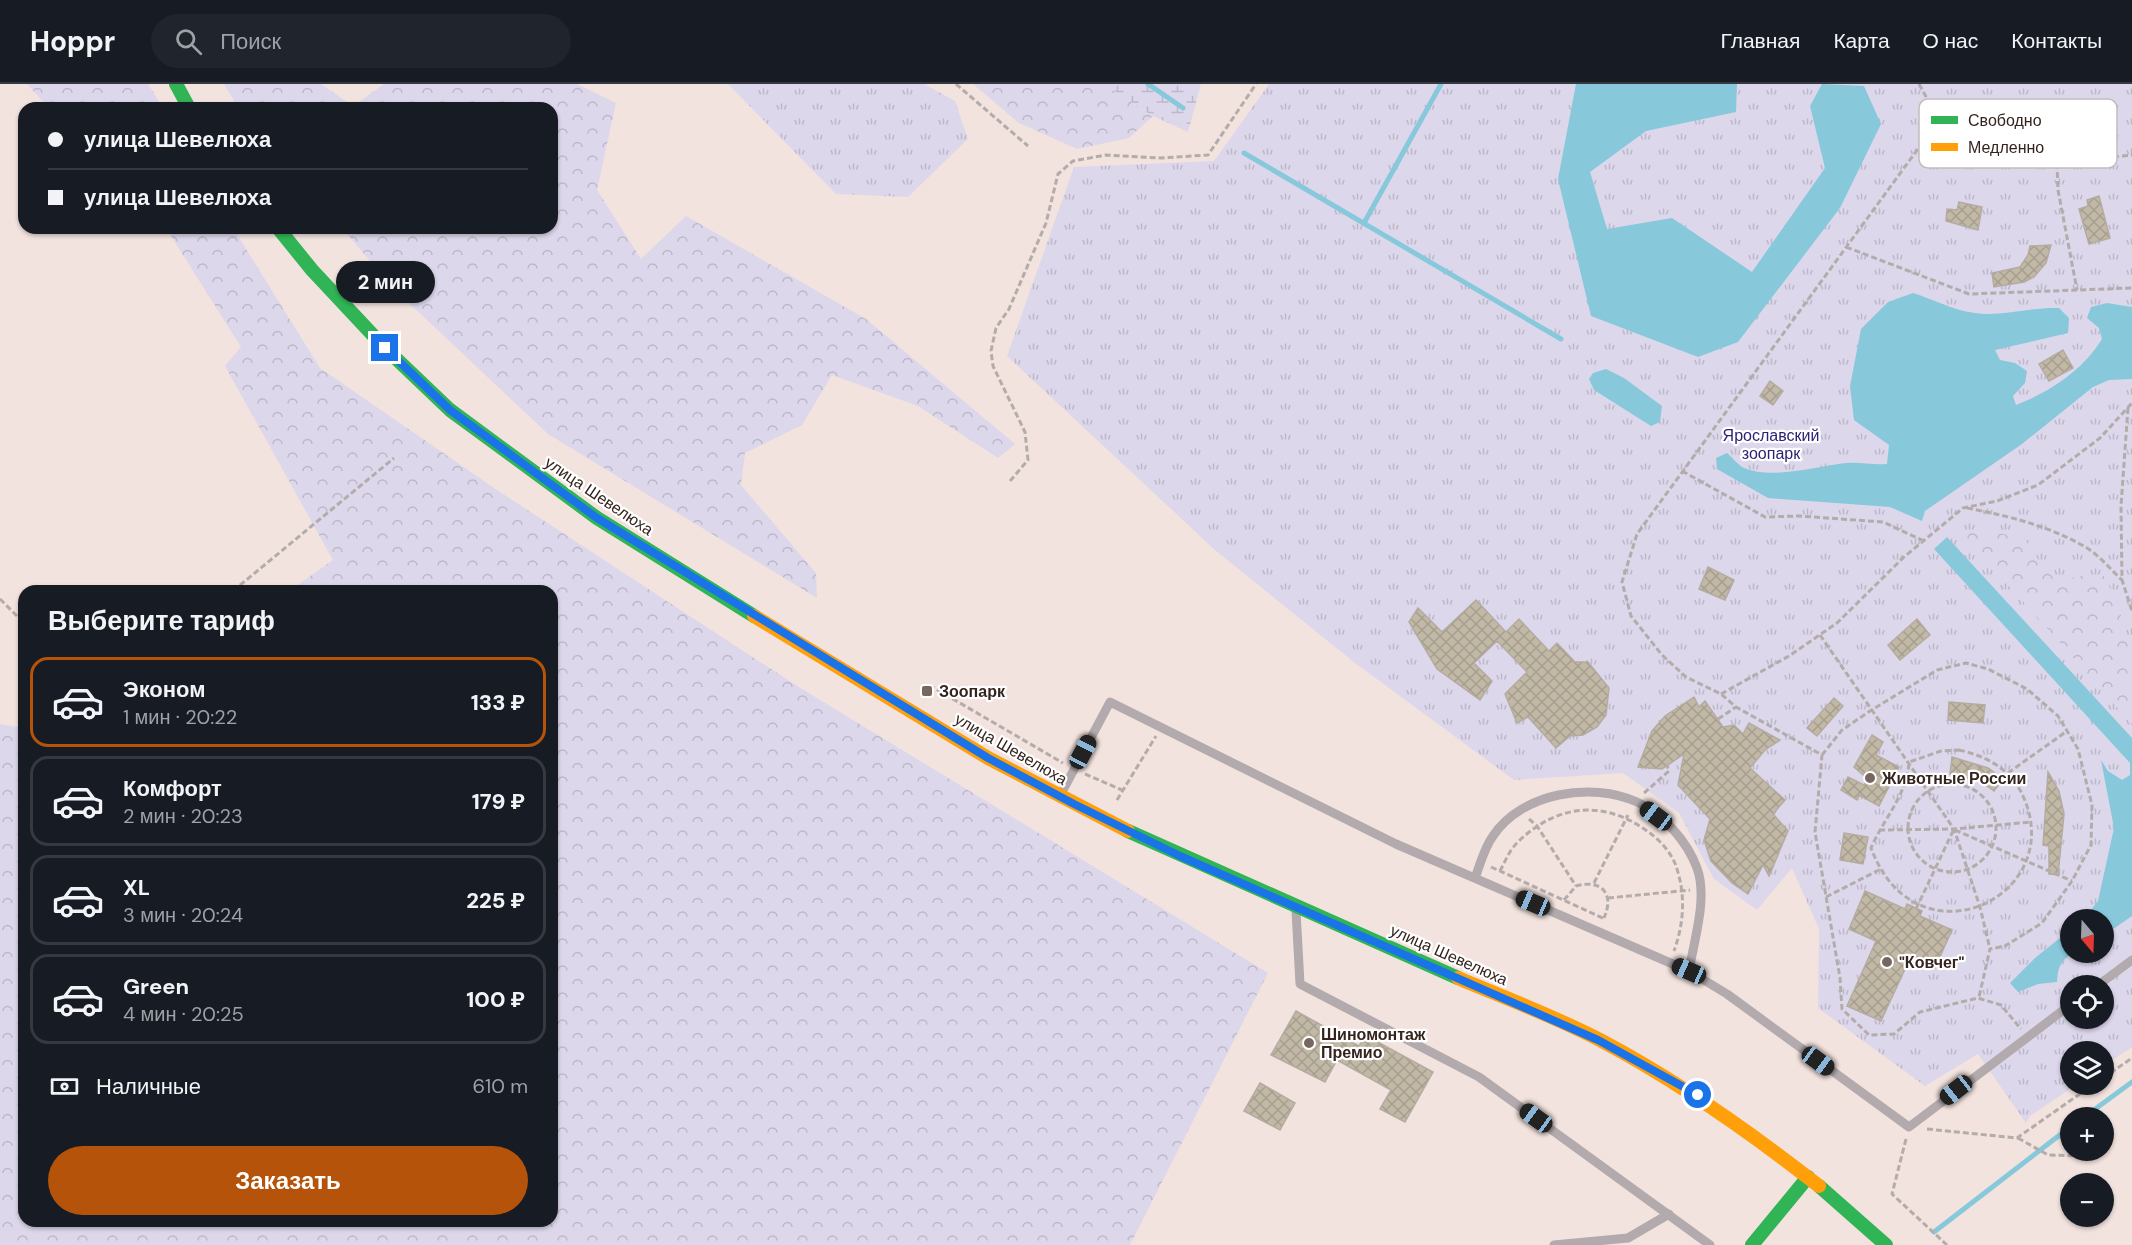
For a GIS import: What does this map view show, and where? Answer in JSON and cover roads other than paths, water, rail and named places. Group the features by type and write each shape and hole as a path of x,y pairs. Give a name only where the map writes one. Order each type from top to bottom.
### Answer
{"main road":[{"path":"176,84 186,102"},
{"name":"улица Шевелюха","path":"283,234 328,288 450,410 597,518 988,758 1059,796 1180,856 1598,1040 1651,1067 1698,1095 1808,1177 1886,1245"},
{"path":"1752,1245 1808,1177"}],"lane":[{"path":"1059,796 1110,702 1396,844 1689,971 1727,994 1909,1127 2060,1012"},
{"path":"1476,878 1493,836 1519,811 1550,797 1592,791 1635,801 1674,829 1697,869 1701,915 1689,971"},
{"path":"1295,906 1300,984 1479,1077 1710,1245"},
{"path":"2112,975 2132,960"},
{"path":"1554,1245 1627,1242 1669,1214"}],"water":[{"path":"1576,84 1737,84 1736,112 1646,131 1590,172 1607,229 1672,218 1752,272 1825,168 1810,106 1822,84 1864,86 1881,124 1840,208 1738,342 1698,357 1591,316 1558,179"},
{"path":"1913,293 1967,312 1995,314 2059,308 2069,318 2068,333 1995,350 2000,360 2015,363 2027,371 2025,383 2013,396 2016,405 2041,394 2065,379 2094,350 2102,339 2099,328 2087,318 2091,307 2107,303 2132,307 2132,379 2109,380 2093,387 2022,444 1925,511 1922,521 1890,507 1768,498 1717,469 1716,458 1727,453 1744,468 1768,473 1846,463 1887,464 1889,445 1854,420 1850,386 1861,329 1888,302"},
{"path":"1606,369 1624,378 1662,406 1660,422 1651,426 1594,390 1589,379 1593,373"},
{"path":"1947,537 2132,738 2132,916 2114,928 2114,909 2092,909 2098,901 2114,828 2101,760 2108,771 2122,780 2130,775 2130,763 1934,549"},
{"path":"2060,938 2060,963 2063,963 2057,982 2038,984 2018,992 2010,983 2035,958"}],"waterway":[{"path":"1148,84 1183,108"},
{"path":"1364,223 1441,84"},
{"path":"1244,153 1561,339"},
{"path":"2098,1107 2132,1082"},
{"path":"1934,1232 2060,1135"}],"place":[{"name":"Зоопарк","path":"927,691"},
{"name":"Животные России","path":"1870,778"},
{"name":"\"Ковчег\"","path":"1887,962"},
{"name":"Шиномонтаж Премио","path":"1309,1043"}],"park label":[{"name":"Ярославский зоопарк","path":"1771,444"}]}
